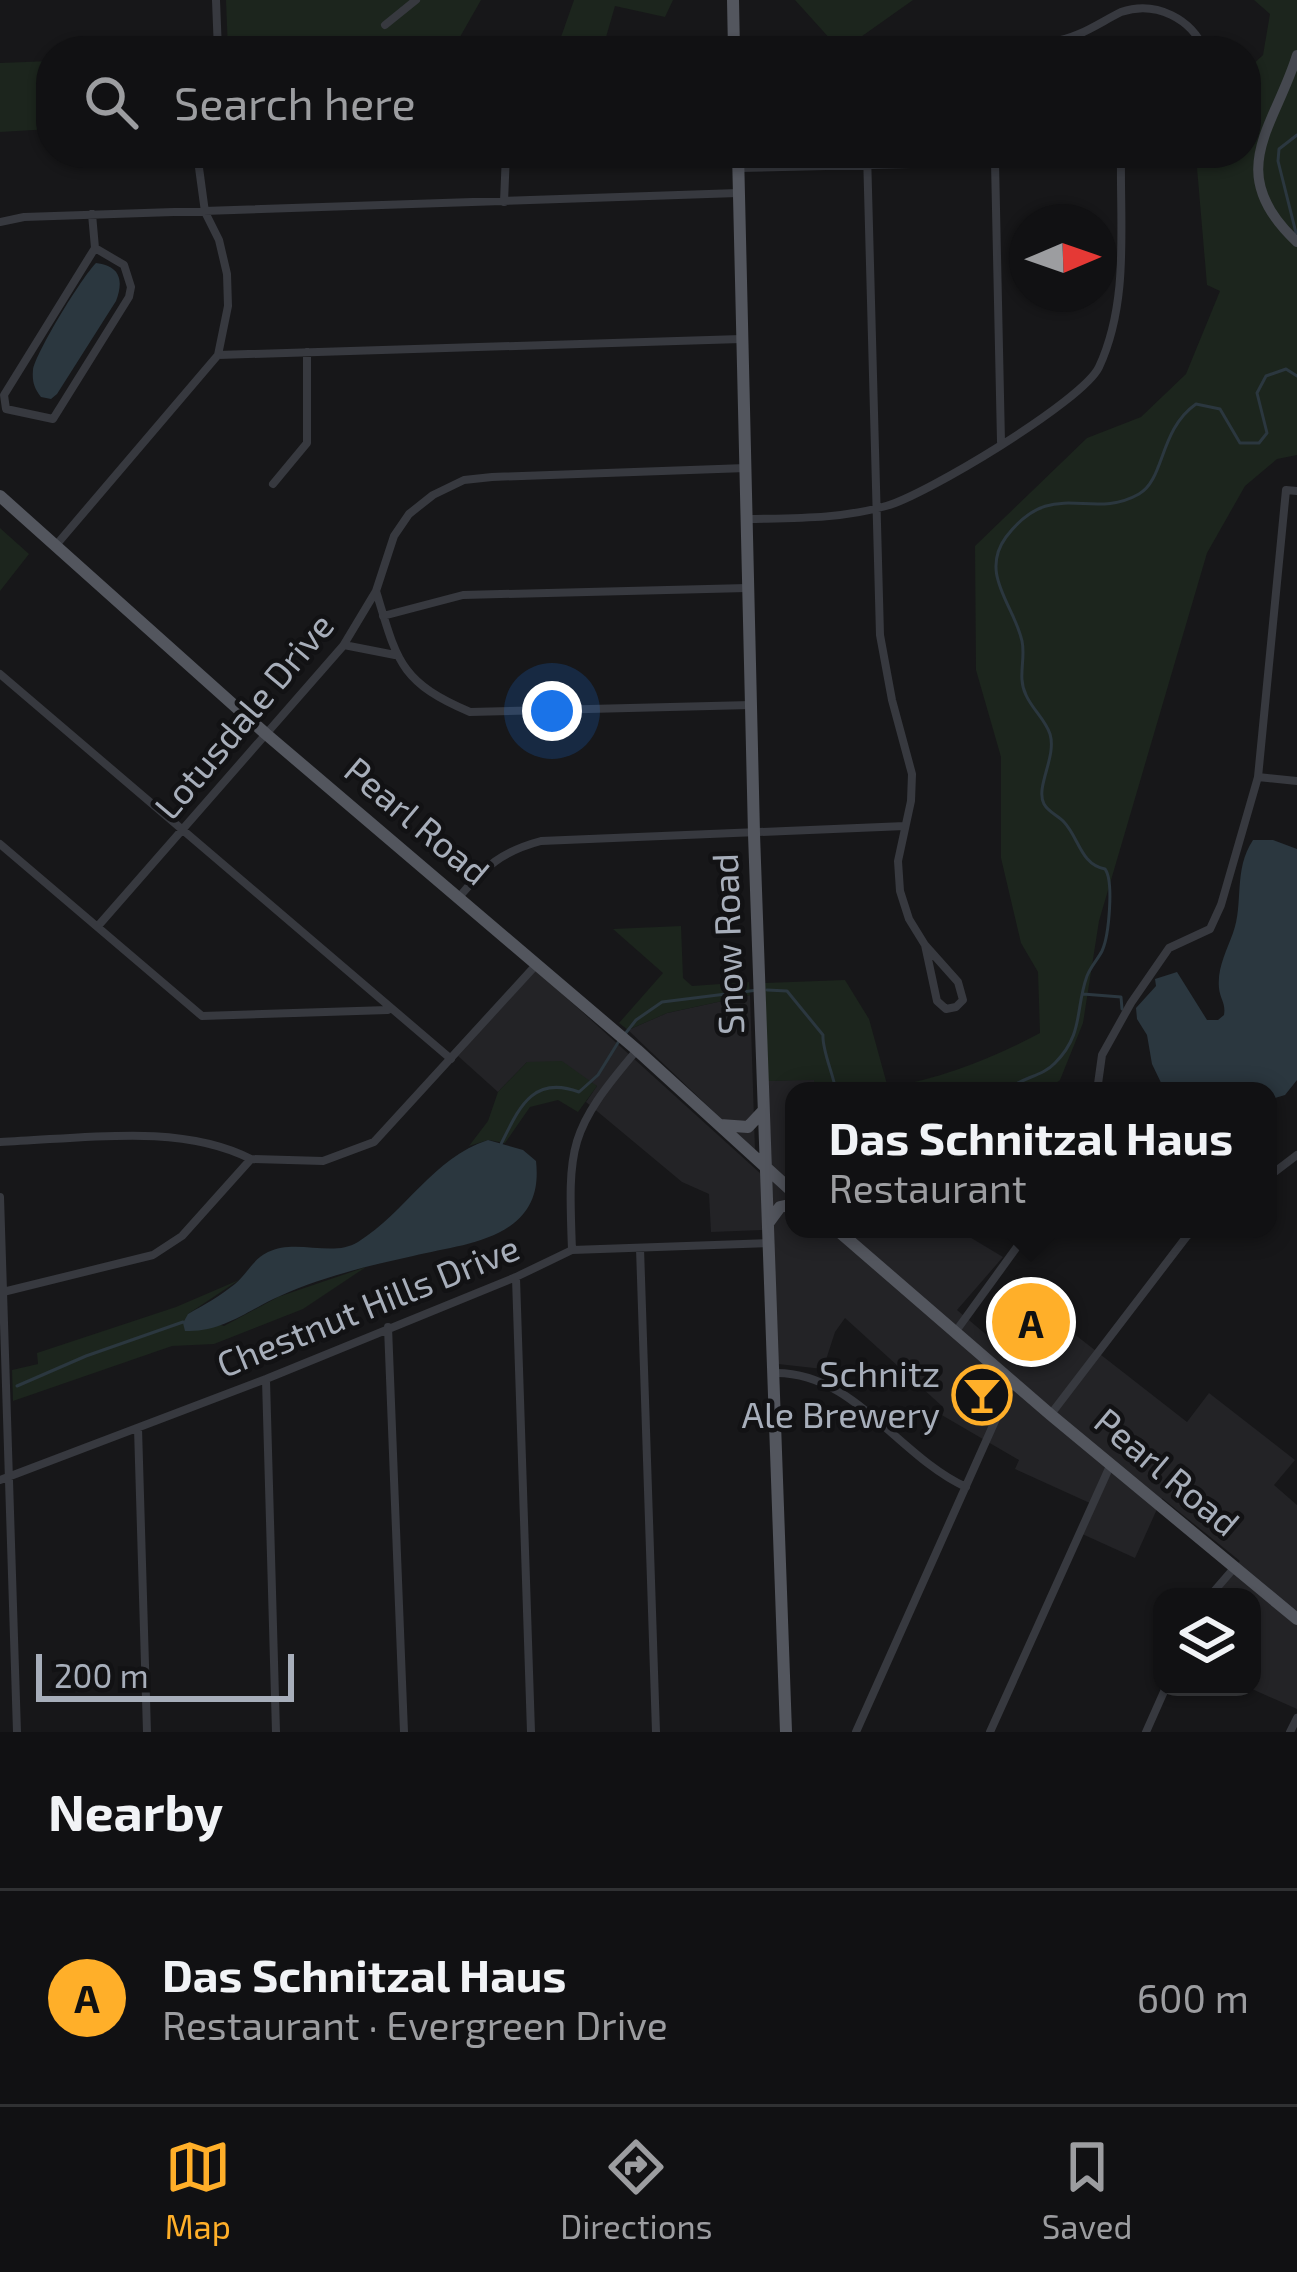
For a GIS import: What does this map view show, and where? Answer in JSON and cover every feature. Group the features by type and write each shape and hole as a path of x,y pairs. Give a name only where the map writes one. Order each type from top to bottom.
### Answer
{"main road":[{"path":"733,0 734,36"},
{"name":"Snow Road","path":"738,168 754,834 786,1732"},
{"name":"Pearl Road","path":"0,496 266,734 627,1041 785,1185"},
{"path":"718,1125 748,1127 764,1110"},
{"path":"768,1223 785,1206"},
{"name":"Pearl Road","path":"846,1238 1051,1415 1296,1616"}],"street":[{"path":"216,0 217,36"},
{"path":"385,25 416,0"},
{"path":"1073,36 1120,13 1147,8 1166,11 1190,24 1197,36"},
{"path":"1261,151 1268,117 1297,56"},
{"path":"57,544 218,355 228,306 227,274 219,240 205,212 199,168"},
{"path":"504,202 505,168"},
{"path":"867,168 882,653 912,774 898,861 899,891 925,945 961,988 963,1000 956,1007 946,1009 937,1001 925,945"},
{"path":"995,168 1001,444"},
{"path":"749,519 835,517 892,505 1057,411 1097,372 1120,308 1121,168"},
{"path":"1258,168 1266,199 1294,239"},
{"path":"0,222 92,214 739,193"},
{"path":"92,214 95,248 4,395 6,409 53,418 129,297 124,265 95,248"},
{"path":"218,355 742,339"},
{"path":"272,484 307,443 307,352"},
{"name":"Lotusdale Drive","path":"98,926 344,645 376,591 394,536 409,514 433,495 464,481 747,468"},
{"path":"1098,1082 1102,1055 1161,958 1215,923 1258,777 1292,490"},
{"path":"383,616 464,595 748,588"},
{"path":"376,591 395,655 406,672 439,699 470,712 752,705"},
{"path":"344,645 395,655"},
{"path":"0,674 451,1059"},
{"path":"1258,777 1297,781"},
{"path":"460,896 487,863 515,848 541,842 905,826"},
{"path":"0,844 202,1016 389,1010"},
{"path":"0,1142 182,1136 221,1143 251,1159 323,1161 374,1142 536,965"},
{"path":"572,1250 569,1175 576,1135 627,1041"},
{"path":"3,1292 153,1255 182,1236 251,1159"},
{"path":"0,1197 16,1732"},
{"path":"955,1332 1023,1238"},
{"path":"1051,1415 1185,1238"},
{"name":"Chestnut Hills Drive","path":"5,1480 516,1277 572,1250 769,1243"},
{"path":"640,1247 656,1732"},
{"path":"516,1277 531,1732"},
{"path":"388,1327 404,1732"},
{"path":"774,1373 823,1380 917,1459 966,1486"},
{"path":"266,1378 276,1732"},
{"path":"856,1732 1013,1382"},
{"path":"138,1428 147,1732"},
{"path":"990,1732 1111,1464"},
{"path":"1217,1588 1235,1568"},
{"path":"1146,1732 1162,1696"},
{"path":"1291,1732 1297,1718"}],"shaded area":[{"path":"226,0 481,0 461,36 227,36"},
{"path":"574,0 673,0 665,17 615,6 606,36 561,36"},
{"path":"795,0 913,0 862,36 827,36"},
{"path":"1254,0 1297,0 1297,455 1277,459 1245,486 1207,553 1099,921 1083,1023 1060,1080 912,1082 967,1066 1040,1033 1038,972 1021,943 1001,858 1001,757 976,670 975,546 1087,438 1141,417 1186,374 1220,291 1207,285 1197,168 1261,168 1261,57 1270,14"},
{"path":"36,62 36,130 0,132 0,63"},
{"path":"96,263 118,275 116,301 57,394 51,399 41,397 33,381 36,361"},
{"path":"0,528 29,554 0,591"},
{"path":"1253,840 1273,840 1297,849 1297,1080 1277,1097 1277,1082 1161,1082 1147,1035 1137,1019 1136,1008 1156,986 1155,979 1177,972 1207,1020 1224,1015 1220,973 1236,922 1247,851"},
{"path":"681,926 683,978 692,986 749,982 750,995 667,1013 628,1030 619,1023 663,973 613,929"},
{"path":"536,970 761,1174 763,1230 711,1232 709,1194 682,1182 586,1102 597,1086 527,1062 498,1092 458,1056"},
{"path":"845,980 869,1019 886,1082 768,1081 765,983"},
{"path":"750,995 755,1151 628,1030 667,1013"},
{"path":"562,1061 597,1086 578,1112 558,1100 530,1107 505,1143 488,1140 469,1146 488,1121 498,1092 527,1062"},
{"path":"815,1079 785,1082 785,1238 971,1238 1003,1257 957,1310 995,1342 1040,1277 1068,1299 1055,1319 1187,1422 1209,1393 1295,1460 1274,1485 1297,1505 1297,1709 1261,1693 1261,1588 1217,1588 1240,1561 1162,1498 1135,1558 1080,1533 1092,1504 1015,1469 1019,1460 940,1414 943,1407 845,1318 835,1332 823,1369 778,1364 768,1081"},
{"path":"488,1140 523,1150 536,1161 533,1198 510,1226 475,1242 328,1278 223,1324 185,1331 188,1314 235,1284 263,1255 279,1248 337,1248 358,1242 451,1159"},
{"path":"366,1267 303,1309 214,1344 172,1346 13,1401 12,1370 38,1364 37,1353 176,1307 239,1280 188,1314 224,1326 278,1297"}],"waterway":[{"path":"1296,233 1278,161 1279,149 1297,135"},
{"path":"1020,1082 1050,1068 1071,1042 1087,976 1105,944 1110,896 1105,869 1085,857 1069,828 1044,804 1050,734 1023,688 1022,641 997,577 999,551 1006,537 1039,508 1104,504 1139,494 1154,477 1175,427 1196,404 1220,409 1240,443 1259,443 1267,433 1257,393 1266,376 1286,369 1297,376"},
{"path":"625,1034 662,1002 758,990"},
{"path":"767,990 787,991 823,1035 833,1082"},
{"path":"1083,994 1121,997 1122,1009"},
{"path":"501,1144 528,1099 549,1088 579,1092 598,1075 619,1041"},
{"path":"17,1386 183,1322"}],"place":[{"name":"Das Schnitzal Haus","path":"1031,1322"},
{"name":"Schnitz Ale Brewery","path":"982,1395"}]}
